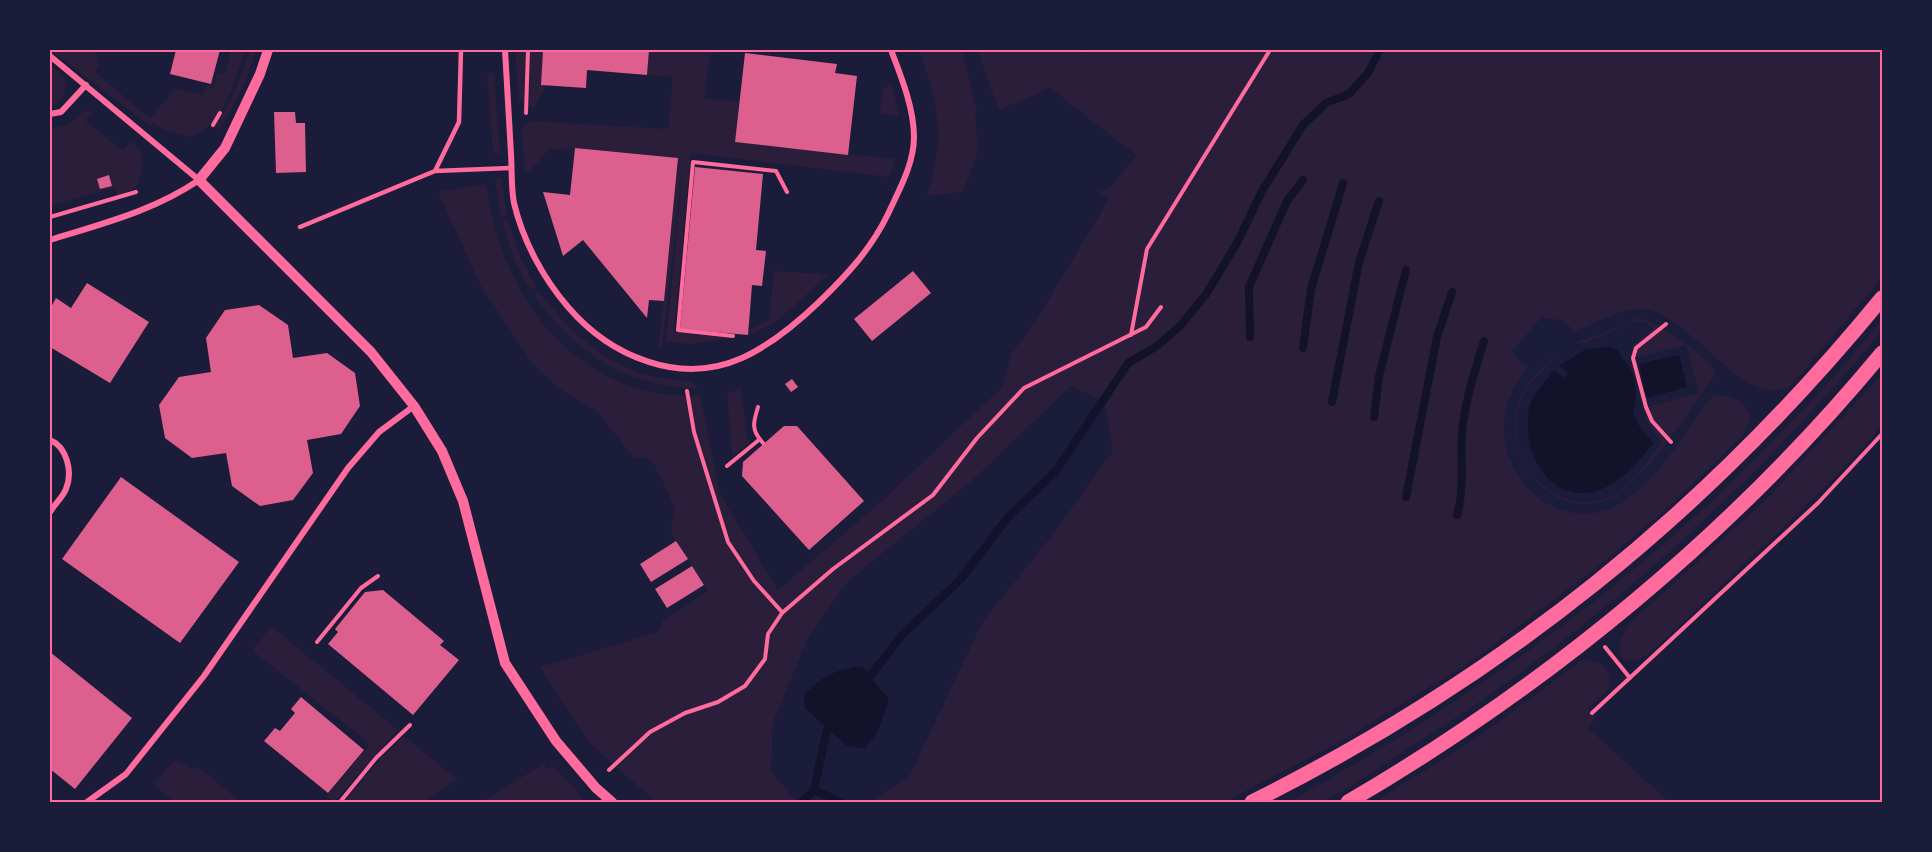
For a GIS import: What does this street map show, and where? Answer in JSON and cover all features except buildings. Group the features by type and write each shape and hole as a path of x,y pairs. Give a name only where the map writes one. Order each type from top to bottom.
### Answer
{"main road":[{"path":"1252,802 1299,779 1431,704 1541,627 1647,543 1777,420 1833,358 1882,298"},
{"path":"1348,802 1459,733 1595,634 1699,543 1785,461 1882,353"}],"street":[{"path":"50,240 173,198 199,180 225,148 260,74 268,50"},
{"path":"505,50 514,202 531,250 553,291 583,325 610,344 655,364 675,368 709,367 742,358 793,327 854,269 880,231 906,176 914,138 908,103 891,50"},
{"path":"50,56 199,180 371,351 414,406 441,451 463,501 505,663 556,741 596,788 612,802"},
{"path":"50,114 61,112 86,86"},
{"path":"87,802 126,774 204,676 348,468 379,432 414,406"},
{"path":"50,440 57,443 68,460 66,489 50,512"}],"lane":[{"path":"435,171 459,122 461,50"},
{"path":"300,226 435,171 512,168"}],"path":[{"path":"526,112 528,50"},
{"path":"1131,334 1147,249 1270,50"},
{"path":"733,336 678,330 693,162 776,171 788,192"},
{"path":"50,217 136,192"},
{"path":"609,770 651,732 685,713 718,702 745,686 765,658 768,634 782,612 833,569 933,495 978,438 1024,388 1146,327 1161,307"},
{"path":"1666,324 1636,348 1633,358 1652,421 1671,442"},
{"path":"687,391 694,432 728,542 754,581 782,612"},
{"path":"727,466 761,441 755,433 753,423 758,407"},
{"path":"1592,713 1818,503 1882,434"},
{"path":"317,642 361,588 378,576"},
{"path":"1595,634 1630,678"},
{"path":"340,802 376,758 410,725"}],"shaded area":[{"path":"50,50 96,50 99,67 95,72 150,118 176,88 203,95 206,85 213,87 217,73 225,75 231,50 245,50 232,88 219,114 201,132 189,137 166,131 152,123 150,126"},
{"path":"251,50 256,50 249,71 236,101 219,130 215,127 231,100"},
{"path":"515,50 527,50 525,105 519,101"},
{"path":"531,50 543,50 541,84 546,85 535,107 529,106"},
{"path":"649,50 724,50 710,55 704,98 739,102 735,142 894,159 894,166 888,177 691,153 674,332 731,338 692,344 666,342 685,146 662,348 658,348 677,158 575,148 549,150 532,169 525,172 521,128 532,121 668,129 673,77 647,75"},
{"path":"919,50 962,50 977,112 975,113 978,152 963,192 926,196 936,158 938,123 931,88"},
{"path":"977,50 1080,50 1083,54 1089,50 1882,50 1882,277 1790,387 1772,390 1754,385 1735,374 1681,327 1662,315 1643,309 1626,310 1574,331 1562,320 1541,318 1512,351 1520,363 1528,366 1506,408 1504,424 1506,446 1513,466 1524,483 1539,498 1557,508 1576,513 1597,513 1618,505 1632,496 1658,470 1713,395 1736,399 1745,406 1751,417 1743,436 1665,510 1595,569 1469,663 1341,741 1225,802 977,802 973,800 871,802 909,777 983,621 1053,534 1113,451 1104,402 1071,386 976,477 847,582 809,636 773,722 771,771 797,802 656,802 588,741 540,667 658,632 663,620 708,591 672,534 671,526 675,508 655,466 646,458 634,458 597,411 558,388 532,363 481,286 438,192 486,184 494,226 508,265 528,302 552,334 582,361 617,380 656,392 700,395 720,494 778,590 882,501 1002,387 1012,353 1037,319 1109,199 1098,192 1111,187 1136,155 1050,88 999,110"},
{"path":"50,66 63,75 67,85 62,100 53,106 50,105"},
{"path":"487,73 494,73 500,154 493,153"},
{"path":"892,86 899,116 880,114 883,89"},
{"path":"86,110 93,112 86,122 123,150 131,141 142,152 143,169 136,187 118,197 115,188 50,206 50,129 66,125"},
{"path":"495,178 501,178 507,215 500,217"},
{"path":"508,220 520,257 536,287 530,290 514,259 502,222"},
{"path":"774,271 829,274 779,318 748,335 748,330 769,320"},
{"path":"539,292 569,328 610,360 644,375 693,382 699,388 673,387 649,382 605,363 585,350 549,315 534,295"},
{"path":"1638,318 1647,321 1670,332 1703,357 1716,373 1668,442 1625,489 1611,498 1590,504 1570,502 1552,494 1537,482 1525,465 1517,446 1515,425 1518,405 1533,377 1550,360 1556,355 1532,382 1521,402 1516,424 1517,442 1532,474 1544,487 1559,496 1575,501 1593,501 1611,496 1626,486 1645,465 1661,442 1648,423 1643,408 1699,393 1686,345 1630,359 1633,345 1653,329 1646,321 1629,322"},
{"path":"1882,320 1882,331 1831,391 1777,448 1721,504 1602,610 1540,659 1475,705 1353,785 1320,802 1309,804 1288,802 1455,702 1609,590 1681,529 1751,464"},
{"path":"1629,322 1602,337 1578,344 1578,341 1602,334"},
{"path":"1610,347 1618,350 1631,371 1636,389 1633,412 1639,426 1653,443 1628,472 1610,485 1590,492 1573,492 1557,486 1545,475 1536,460 1530,442 1528,424 1530,405 1554,371 1564,378 1568,373 1559,366 1586,349"},
{"path":"1679,355 1687,387 1647,398 1639,364"},
{"path":"1882,374 1882,425 1873,437 1817,495 1659,645 1637,660 1622,659 1619,644 1631,622 1767,499"},
{"path":"741,388 747,438 750,443 732,456 727,393"},
{"path":"271,626 398,730 334,802 326,797 370,744 253,651"},
{"path":"1583,659 1602,664 1611,676 1609,688 1588,709 1596,717 1588,728 1669,802 1374,802 1481,735"},
{"path":"862,666 889,700 878,731 865,748 847,746 804,707 804,695 824,678 837,671"},
{"path":"404,736 457,779 424,802 344,802 381,758"},
{"path":"175,760 194,770 197,766 241,802 174,802 153,784"},
{"path":"544,763 547,770 553,766 583,798 578,802 483,802"}],"waterway":[{"path":"865,683 902,635 960,580 1008,517 1056,471 1128,363 1157,346 1181,325 1207,293 1237,243 1262,191 1303,125 1326,103 1349,94 1368,73 1380,50"},
{"path":"1250,337 1249,287 1287,201 1303,180"},
{"path":"1303,348 1311,289 1343,183"},
{"path":"1332,402 1359,262 1379,201"},
{"path":"1374,417 1379,376 1406,270"},
{"path":"1406,497 1437,337 1452,292"},
{"path":"1457,515 1461,495 1463,420 1484,341"},
{"path":"802,802 814,790 827,729 833,722"},
{"path":"814,790 840,802"}]}
